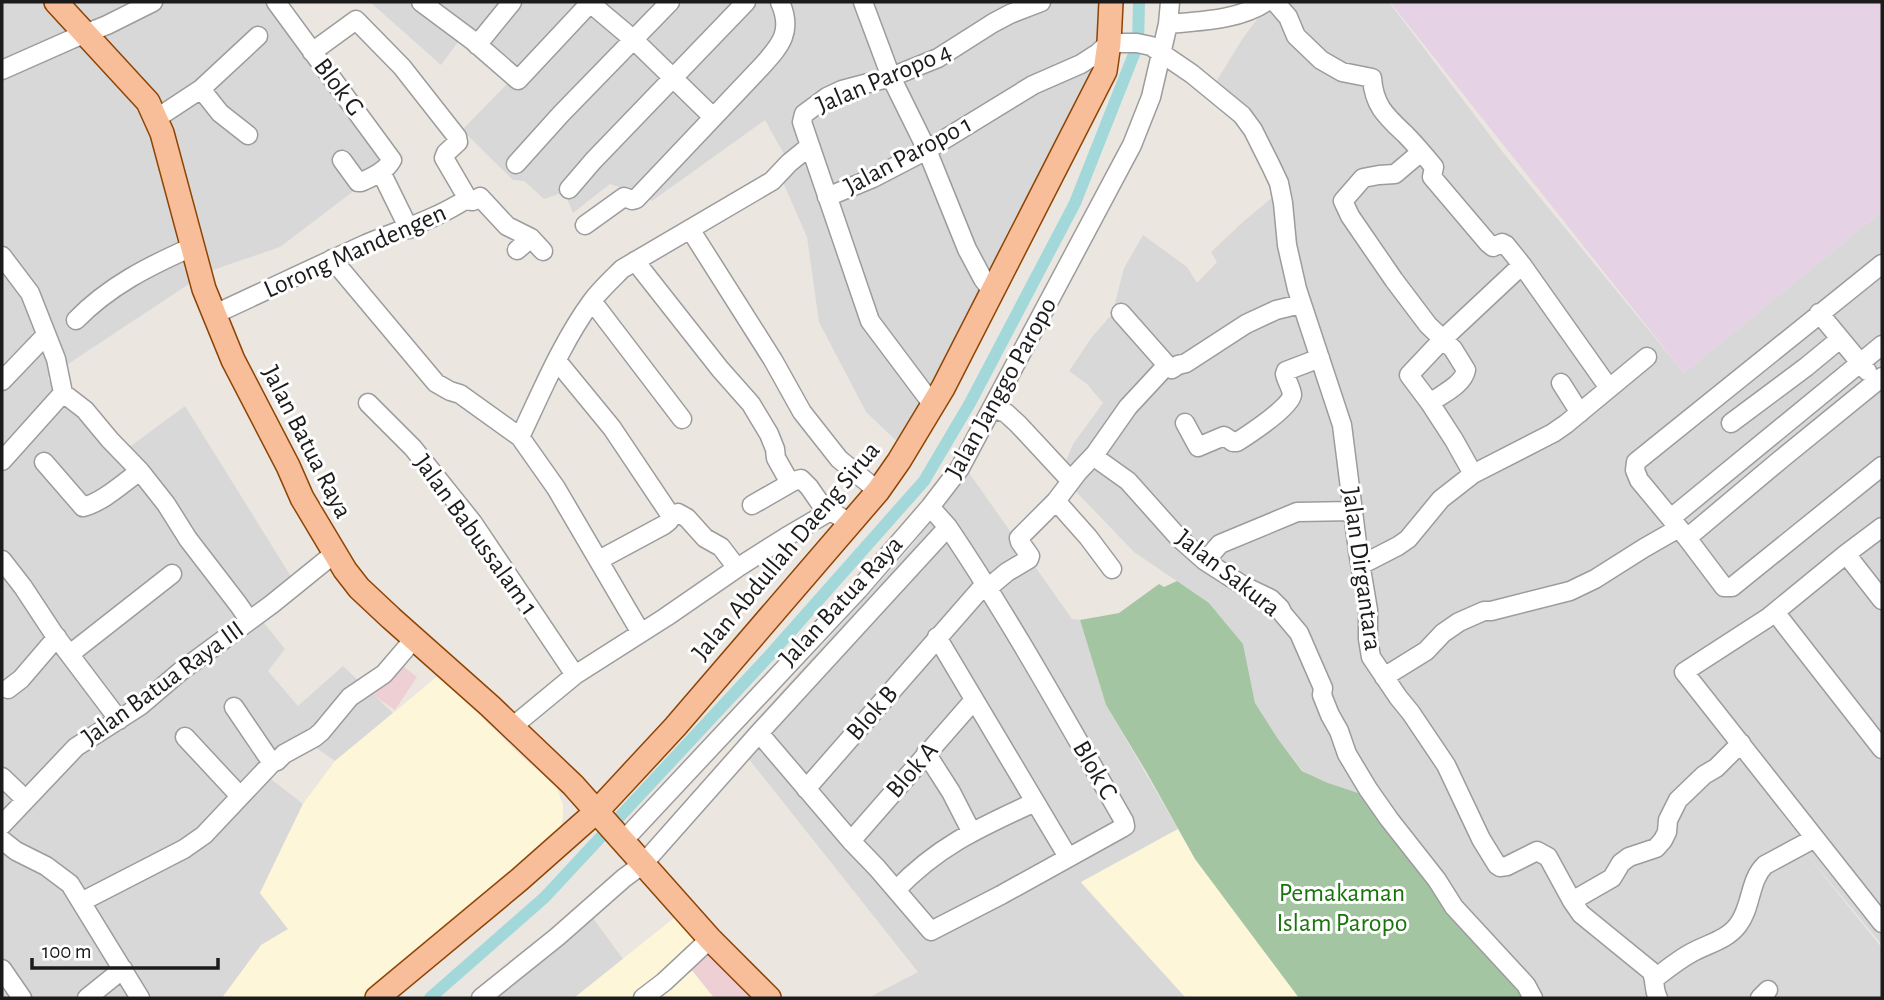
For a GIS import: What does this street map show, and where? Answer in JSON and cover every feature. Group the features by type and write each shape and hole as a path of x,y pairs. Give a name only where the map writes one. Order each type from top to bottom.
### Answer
{"main road":[{"name":"Jalan Batua Raya","path":"56,2 148,102 157,118 204,289 233,360 302,498 359,588 573,785 710,939 769,998"},
{"name":"Jalan Abdullah Daeng Sirua","path":"377,998 600,813 878,491 933,405 1105,71 1111,2"},
{"path":"560,845 570,819 573,785"}],"street":[{"path":"2,70 153,2"},
{"name":"Blok G","path":"276,2 390,157 391,163 382,172 360,183 342,160"},
{"path":"421,2 518,80 590,2 634,40 713,117"},
{"path":"477,45 512,2"},
{"path":"516,164 670,2"},
{"path":"569,189 746,2"},
{"path":"585,225 624,197 636,199 780,46 785,18 780,2"},
{"path":"863,2 891,77 927,150 967,249 992,291"},
{"name":"Jalan Paropo 4","path":"827,197 802,122 807,110 842,90 891,77 938,58 999,19 1041,2"},
{"name":"Jalan Janggo Paropo","path":"621,839 793,661 930,507 960,468 1132,145 1151,97 1150,48 1168,24 1170,2"},
{"path":"1168,24 1240,14 1254,10 1266,2"},
{"path":"1275,2 1288,17 1296,36 1321,60 1342,72 1372,78 1373,91 1382,110 1434,167 1432,177 1488,243 1493,247 1502,243 1522,265 1609,388"},
{"name":"Lorong Mandengen","path":"215,314 332,259 409,229 465,201 465,194 444,158 458,142 457,137 402,67 356,20 312,52"},
{"path":"157,118 201,89 258,36"},
{"path":"1109,43 1150,48"},
{"name":"Jalan Paropo 1","path":"933,405 870,321 827,197 873,178 927,150 1033,85 1081,64 1109,43"},
{"name":"Jalan Dirgantara","path":"1150,48 1242,116 1253,130 1279,183 1287,245 1301,304 1342,425 1368,610 1371,657 1446,765 1481,839 1497,864 1500,867 1507,866 1532,852 1543,853 1548,857 1581,914 1648,967 1654,979"},
{"path":"201,89 220,113 248,135"},
{"path":"520,437 557,360 592,301 622,269 772,181 810,146"},
{"path":"1421,152 1395,174 1363,178 1343,201 1350,216 1394,280 1428,325 1453,349 1466,370 1462,380 1430,403"},
{"name":"Blok G","path":"382,172 409,229"},
{"path":"465,201 480,197 507,226 531,238 543,251"},
{"path":"691,229 810,422 839,459 878,491"},
{"path":"517,250 531,238"},
{"path":"76,320 98,299 129,278 192,247"},
{"path":"2,256 30,293 58,367 64,393 85,411 140,471 249,620"},
{"path":"332,259 436,383 460,394 520,437 544,469 641,633"},
{"path":"635,261 751,404 769,433 776,458 790,484"},
{"path":"1882,264 1636,462 1635,470 1639,480 1720,584 1732,587 1882,466"},
{"path":"1473,474 1454,440 1409,375 1522,265"},
{"path":"592,301 682,419"},
{"path":"1121,313 1172,369 1255,320 1276,310 1301,304"},
{"path":"1384,677 1426,651 1443,633 1469,617 1570,591 1595,579 1679,528 1780,460 1880,383 1819,313"},
{"path":"2,379 46,335"},
{"path":"1731,423 1840,339"},
{"path":"1679,528 1860,362 1882,345"},
{"path":"1361,565 1408,539 1441,499 1473,474 1553,433 1647,357"},
{"path":"1185,423 1198,447 1224,436 1237,442 1278,412 1291,398 1286,370 1320,358"},
{"path":"557,360 612,428 671,516"},
{"path":"1112,569 1056,501 1128,407 1167,365"},
{"path":"1561,383 1580,413"},
{"path":"2,461 64,393"},
{"name":"Jalan Babussalam 1","path":"368,403 412,448 465,513 575,675"},
{"path":"992,408 1006,413 1018,424 1071,481"},
{"name":"Jalan Sakura","path":"1093,456 1128,481 1178,537 1205,561 1244,586 1271,599 1294,625 1323,688 1322,695 1347,754 1368,789 1454,907 1526,985 1533,998"},
{"path":"44,462 83,507 107,495 140,471"},
{"path":"752,505 799,480 805,482 827,513"},
{"name":"Blok B","path":"806,789 937,637 986,586 1028,559 1030,556 1019,538 1056,501"},
{"path":"930,507 948,527"},
{"path":"1205,561 1220,544 1297,512 1354,511"},
{"path":"599,560 667,523 671,516 678,513 684,515 703,537 721,547 737,568"},
{"path":"512,727 575,675 786,537 827,513 834,513 851,524"},
{"name":"Blok C","path":"896,890 930,931 1125,826 1051,692 948,527"},
{"name":"Jalan Batua Raya","path":"481,998 643,864 948,527"},
{"path":"1882,527 1775,612 1684,672 1882,923"},
{"name":"Jalan Batua Raya III","path":"2,825 76,747 140,706 181,671 272,604 335,553"},
{"path":"1846,554 1882,600"},
{"path":"2,560 119,720"},
{"path":"69,654 172,574"},
{"path":"1775,612 1882,749"},
{"path":"8,689 21,679 57,637"},
{"path":"937,637 1068,857"},
{"path":"81,902 192,844 204,835 272,762 315,737 351,697 376,682 414,639"},
{"name":"Blok A","path":"851,841 974,700"},
{"path":"234,707 272,762"},
{"path":"759,733 896,890 921,865 971,831 1035,802"},
{"path":"185,737 240,796"},
{"path":"1572,901 1612,878 1621,863 1629,857 1656,848 1667,832 1668,820 1678,800 1741,743"},
{"path":"926,754 951,792 971,831"},
{"path":"2,777 25,799"},
{"path":"1658,998 1654,979 1690,953 1731,933 1741,921 1748,909 1760,870 1815,838"},
{"path":"2,840 70,884 140,998"},
{"path":"643,998 668,990 710,939"},
{"path":"2,969 22,998"},
{"path":"87,998 123,969"}],"shaded area":[{"path":"2,2 278,2 396,159 280,247 207,272 47,378 124,451 185,406 297,586 260,618 285,649 268,671 298,706 343,666 393,713 335,761 305,740 266,775 303,804 260,893 289,929 261,946 222,998 2,998"},
{"path":"370,2 1109,2 1108,43 904,448 866,412 819,322 807,237 782,180 790,165 765,120 652,201 610,184 573,213 564,192 544,199 524,181 513,180 462,130 507,84 461,38 441,65"},
{"path":"1270,2 1389,2 1501,150 1684,373 1882,211 1882,945 1799,845 1882,948 1882,998 1523,998 1464,922 1328,783 1303,771 1255,703 1243,644 1209,603 1134,552 1060,475 1073,444 1103,403 1087,384 1069,371 1092,337 1112,314 1124,268 1143,235 1187,267 1197,283 1217,262 1211,252 1273,197 1257,157 1242,130 1208,95 1243,38"},
{"path":"1390,2 1882,2 1882,211 1684,373"},
{"path":"967,470 1072,619 1080,620 1106,705 1178,829 1081,883 1186,998 868,998 918,972 748,758 738,740 911,547"},
{"path":"398,662 417,677 395,710 373,695"},
{"path":"439,675 519,754 556,786 563,805 560,831 371,998 222,998 261,945 288,929 260,893 303,804 335,761"},
{"path":"1178,829 1195,859 1299,998 1186,998 1081,882"},
{"path":"584,906 623,959 574,998 476,998"},
{"path":"679,914 711,950 690,968 714,998 574,998"},
{"path":"711,950 761,998 714,998 690,968"}],"green space":[{"name":"Pemakaman Islam Paropo","path":"1177,581 1209,603 1243,644 1255,703 1302,771 1367,796 1523,998 1299,998 1195,859 1106,705 1080,620 1119,613 1159,584 1164,587"}],"waterway":[{"path":"430,998 545,897 769,656 924,481 970,403 1075,203 1138,44 1139,2"}]}
